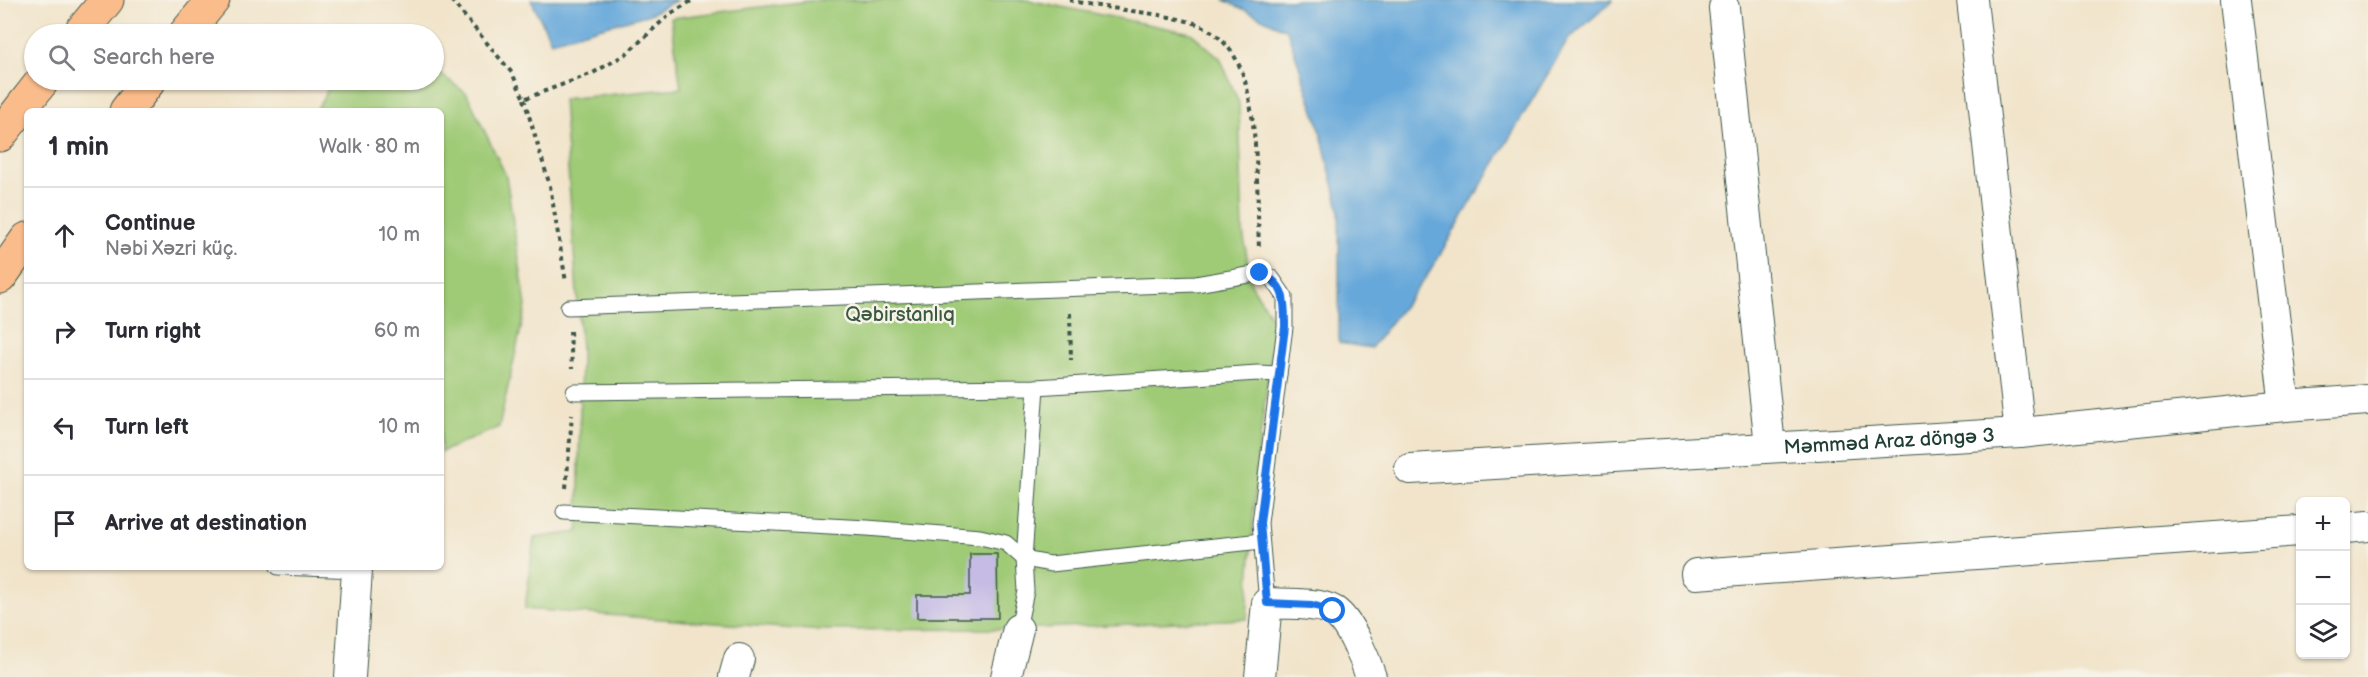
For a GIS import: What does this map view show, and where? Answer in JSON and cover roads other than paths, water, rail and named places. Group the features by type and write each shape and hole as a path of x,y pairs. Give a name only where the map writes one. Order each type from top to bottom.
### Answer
{"highway":[{"path":"87,24 107,0"},
{"path":"193,24 213,0"},
{"path":"0,135 36,90"},
{"path":"128,108 142,90"},
{"path":"0,277 24,244"}],"street":[{"path":"1972,0 2020,433"},
{"path":"2236,0 2285,406"},
{"path":"1724,8 1770,446"},
{"name":"Məmməd Araz döngə 3","path":"1410,469 2020,433 2285,406 2368,400"},
{"path":"2350,528 2368,526"},
{"path":"1696,574 2296,531"},
{"path":"350,677 357,570"},
{"path":"1260,677 1267,603 1312,605 1333,611 1351,633 1371,677"},
{"path":"1006,677 1018,629"}],"lane":[{"path":"568,307 1196,284 1260,273 1272,278 1285,297 1285,327 1260,523 1267,603"},
{"path":"574,392 1036,387 1258,373 1279,374"},
{"path":"1018,629 1026,591 1024,559 1036,387"},
{"path":"564,512 980,537 1006,543 1024,559 1051,564 1261,541"}],"water":[{"path":"531,0 677,0 650,14 551,41"},
{"path":"1224,0 1613,0 1568,40 1429,273 1371,348 1339,343 1339,209 1319,126 1287,30"}],"park label":[{"name":"Qəbirstanlıq","path":"900,314"}]}
